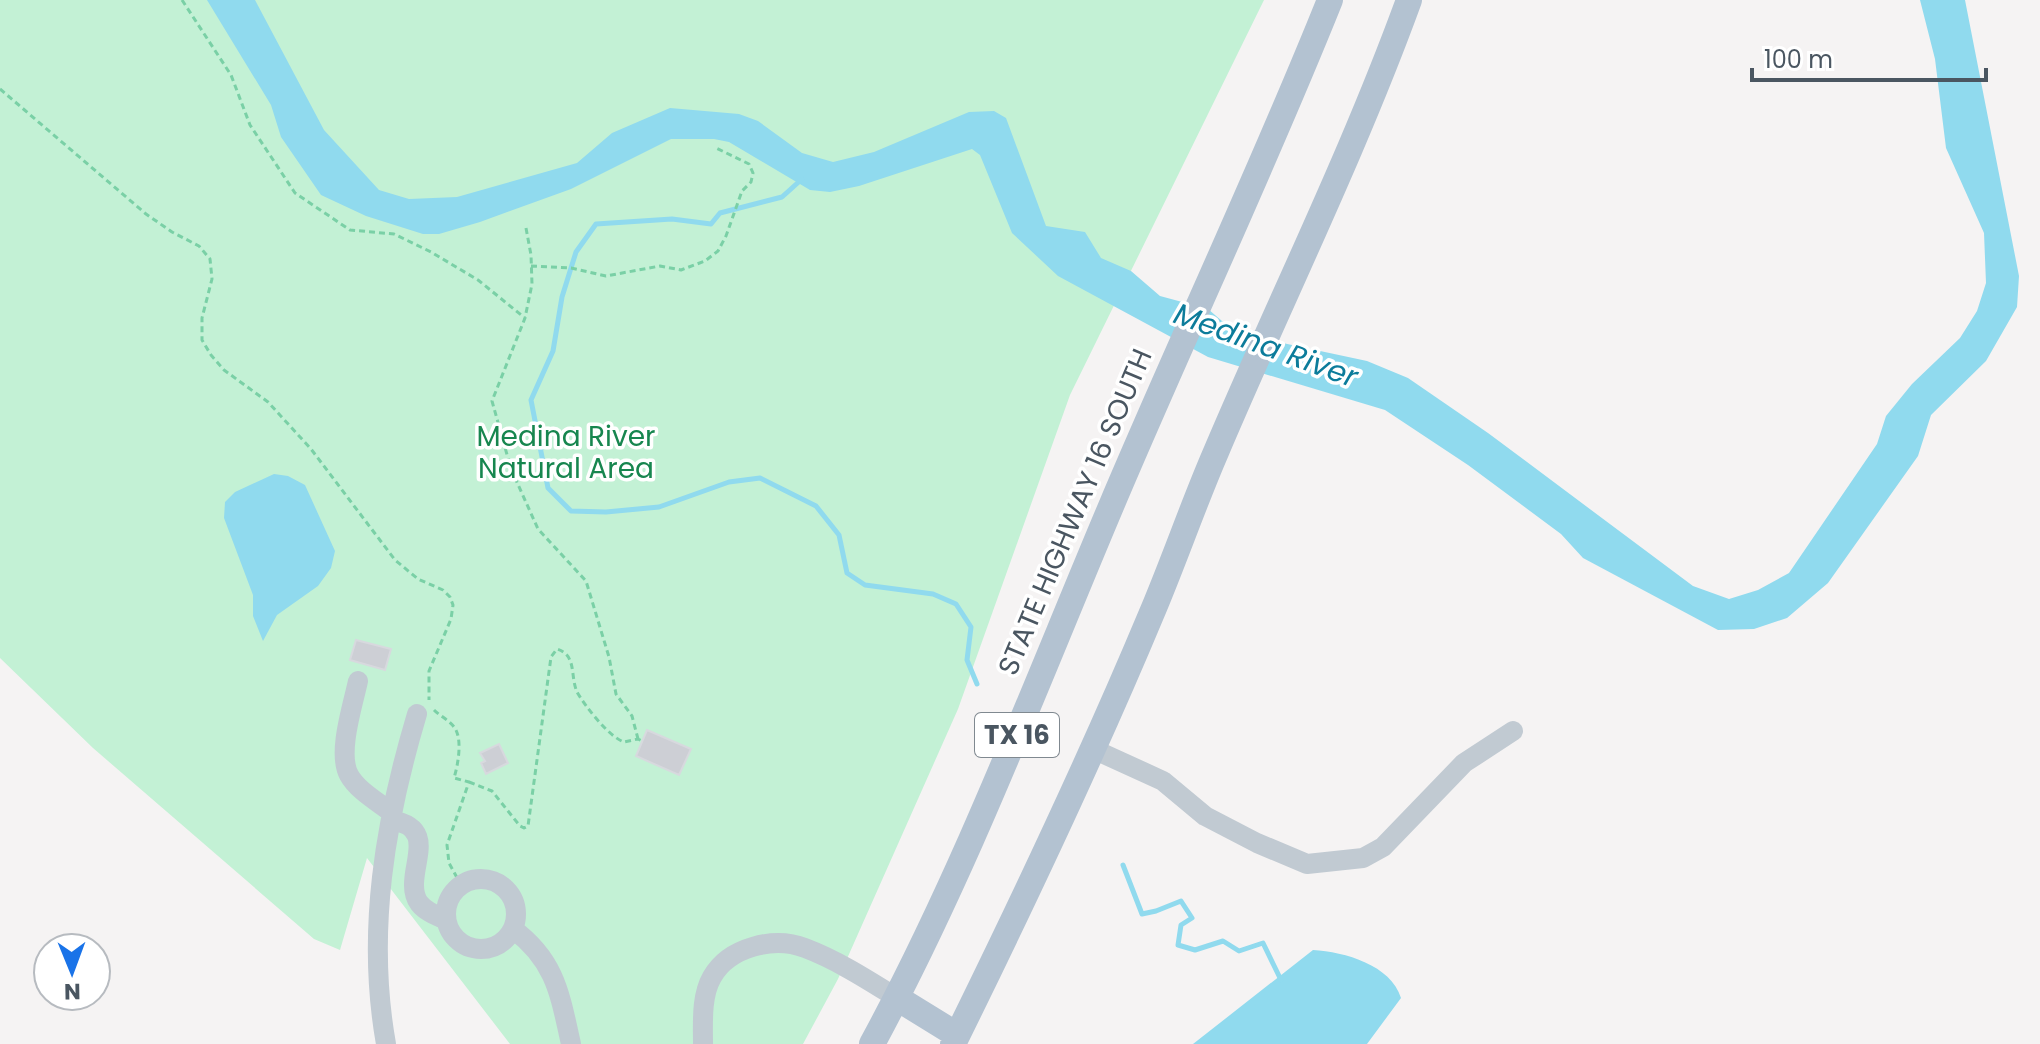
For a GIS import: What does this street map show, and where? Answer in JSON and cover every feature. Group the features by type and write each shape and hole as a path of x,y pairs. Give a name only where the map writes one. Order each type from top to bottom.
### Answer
{"main road":[{"name":"TX 16","path":"955,1040 1027,895 1153,612 1215,454 1384,68 1409,0"},
{"name":"STATE HIGHWAY 16 SOUTH","path":"872,1044 945,900 993,792 1148,419 1325,11"},
{"path":"897,998 955,1040"}],"lane":[{"path":"358,681 343,755 348,774 391,816 413,828 418,838 415,893 420,904 429,912 446,920"},
{"path":"386,1044 377,973 383,863 391,816 417,714"},
{"path":"1093,749 1163,781 1205,816 1307,864 1363,858 1383,847 1464,763 1513,731"},
{"path":"473,879 486,879 499,883 509,892 517,916 506,939 495,947 470,948 451,932 446,920 446,907 451,894 461,885 473,879"},
{"path":"513,929 546,960 558,985 571,1044"},
{"path":"703,1044 704,1006 712,978 729,959 749,948 774,943 802,947 863,976 897,998"}],"path":[{"path":"182,0 231,75 250,125 295,193 350,230 394,234 431,252 478,280 525,318"},
{"path":"0,89 146,214 199,246 210,259 212,279 202,318 202,340 211,355 224,370 268,402 311,449 395,560 418,579 443,590 450,597 453,605 451,619 429,671 429,704 453,724 457,732 458,760 454,778 492,791 524,828 528,826 551,657 557,649 566,652 577,691 610,734 624,742 640,740 632,716 616,694 609,657 586,581 538,529 511,469 492,401 525,318 532,284 526,228"},
{"path":"531,266 571,268 606,276 660,266 681,270 705,261 718,251 742,191 751,182 753,173 749,164 714,147"},
{"path":"461,885 449,863 447,845 469,782"}],"green space":[{"name":"Medina River Natural Area","path":"0,0 1264,0 1070,395 958,709 838,979 803,1044 510,1044 367,858 340,950 314,939 93,748 0,658"}],"water":[{"name":"Medina River","path":"207,0 255,0 324,130 379,190 409,199 457,197 577,163 612,133 670,108 739,114 758,121 802,153 833,162 874,152 969,112 994,111 1006,118 1046,226 1085,232 1101,258 1131,271 1160,296 1208,309 1222,321 1278,342 1367,361 1408,378 1488,433 1693,586 1729,599 1758,590 1789,573 1877,444 1886,416 1912,384 1960,338 1977,311 1986,283 1984,233 1946,148 1935,59 1920,0 1965,0 2019,276 2017,307 1986,361 1931,415 1918,456 1828,583 1787,618 1754,629 1718,630 1583,558 1561,534 1468,465 1385,410 1208,357 1058,276 1012,233 980,155 972,149 859,186 830,192 810,190 729,142 671,139 571,189 480,222 439,234 423,234 366,216 321,195 281,137 271,105"},
{"path":"274,474 288,476 305,485 335,551 331,568 318,586 277,615 263,641 253,616 253,595 224,518 225,502 235,492"},
{"path":"1313,950 1365,962 1388,977 1396,987 1401,998 1367,1044 1193,1044"}],"building":[{"path":"356,640 391,649 385,670 350,660"},
{"path":"647,730 691,749 679,775 636,756"},
{"path":"499,744 508,763 486,774 481,763 485,761 480,753"}],"waterway":[{"path":"802,179 782,197 720,213 711,224 672,219 596,224 576,252 562,297 553,351 531,400 548,488 571,511 606,512 659,507 729,482 760,478 816,506 839,535 847,573 865,585 933,594 956,604 971,627 967,660 977,684"},
{"path":"1123,865 1142,914 1181,901 1192,918 1181,925 1178,945 1195,950 1223,941 1239,951 1263,943 1281,980"}]}
